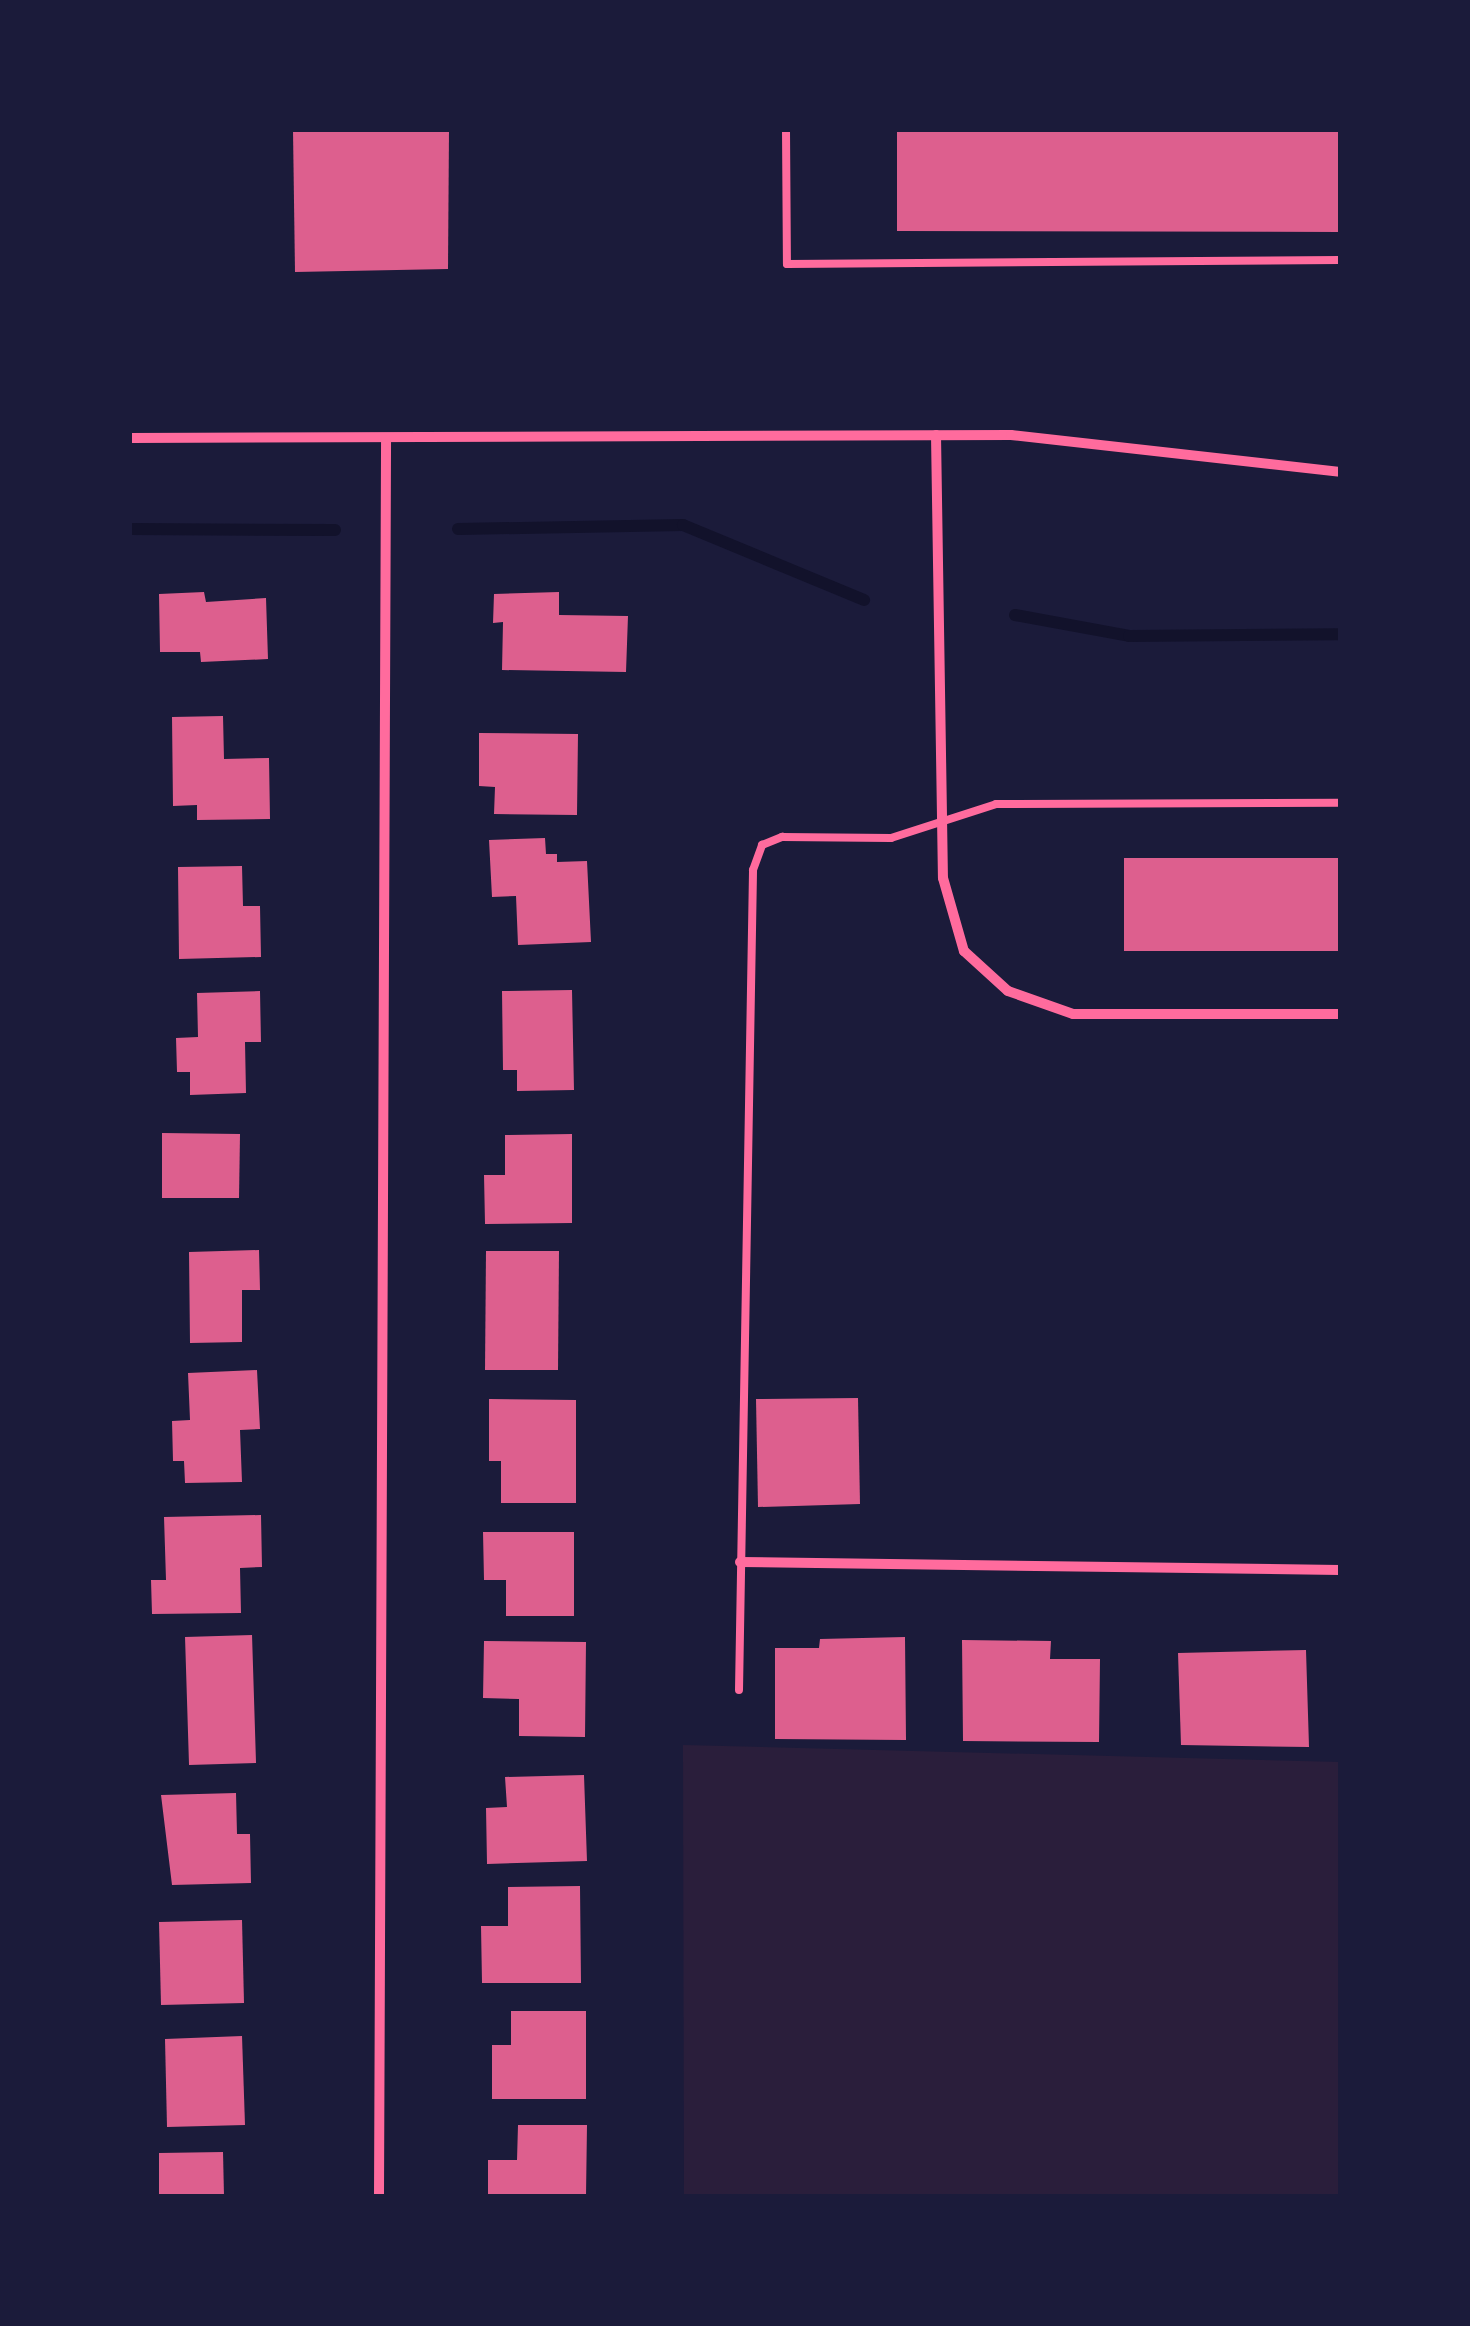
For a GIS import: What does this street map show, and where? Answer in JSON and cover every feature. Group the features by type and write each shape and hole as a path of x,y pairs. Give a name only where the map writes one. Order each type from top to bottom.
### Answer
{"street":[{"path":"130,438 386,440 620,432 1011,435 1340,472"},
{"path":"936,435 943,878 964,951 1008,991 1073,1014 1340,1014"},
{"path":"379,2196 386,440"},
{"path":"740,1562 1340,1570"}],"lane":[{"path":"786,130 786,264 1340,260"},
{"path":"739,1690 753,870 762,845 782,837 890,838 996,804 1340,803"}],"shaded area":[{"path":"683,1745 1340,1762 1340,2196 684,2196"}],"building":[{"path":"293,130 449,130 448,269 295,272"},
{"path":"897,130 1340,130 1340,232 897,231"},
{"path":"204,592 206,602 266,598 268,659 201,662 200,652 160,652 159,594"},
{"path":"559,592 559,615 628,616 626,672 502,670 503,622 493,623 494,594"},
{"path":"223,716 224,759 269,758 270,819 197,820 197,805 173,806 172,717"},
{"path":"479,733 578,734 577,815 494,814 495,787 479,786"},
{"path":"545,838 546,854 557,854 557,862 587,861 591,942 518,945 516,896 492,897 489,840"},
{"path":"1124,858 1340,858 1340,951 1124,951"},
{"path":"242,866 243,906 260,906 261,957 179,959 178,867"},
{"path":"572,990 574,1090 517,1091 517,1070 503,1070 502,991"},
{"path":"260,991 261,1042 245,1042 246,1093 190,1095 190,1072 177,1072 176,1038 198,1037 197,993"},
{"path":"162,1133 240,1134 239,1198 162,1198"},
{"path":"572,1134 572,1223 485,1224 484,1175 505,1175 505,1135"},
{"path":"259,1250 260,1290 242,1290 242,1342 190,1343 189,1252"},
{"path":"486,1251 559,1251 558,1370 485,1370"},
{"path":"257,1370 260,1429 240,1430 242,1482 185,1483 184,1461 173,1461 172,1421 190,1420 188,1373"},
{"path":"858,1398 860,1504 758,1507 756,1399"},
{"path":"489,1399 576,1400 576,1503 501,1503 501,1461 489,1461"},
{"path":"261,1515 262,1567 240,1568 241,1613 152,1614 151,1580 166,1580 164,1517"},
{"path":"483,1532 574,1532 574,1616 506,1616 506,1580 484,1580"},
{"path":"252,1635 256,1763 189,1765 185,1637"},
{"path":"905,1637 906,1740 775,1739 775,1648 819,1648 820,1639"},
{"path":"962,1640 1051,1641 1050,1659 1100,1659 1099,1742 963,1741"},
{"path":"484,1641 586,1642 585,1737 519,1736 519,1699 483,1698"},
{"path":"1306,1650 1309,1747 1181,1745 1178,1653"},
{"path":"584,1775 587,1861 487,1864 486,1808 507,1807 505,1777"},
{"path":"236,1793 237,1834 250,1834 251,1883 172,1885 161,1795"},
{"path":"580,1886 581,1983 482,1983 481,1926 508,1926 508,1887"},
{"path":"242,1920 244,2003 161,2005 159,1922"},
{"path":"511,2011 586,2011 586,2099 492,2099 492,2045 511,2045"},
{"path":"242,2036 245,2125 167,2127 165,2039"},
{"path":"518,2125 587,2125 586,2196 488,2196 488,2160 517,2160"},
{"path":"223,2152 224,2196 159,2196 159,2153"}],"waterway":[{"path":"458,529 683,525 864,600"},
{"path":"130,529 335,530"},
{"path":"1015,615 1129,636 1340,634"}]}
